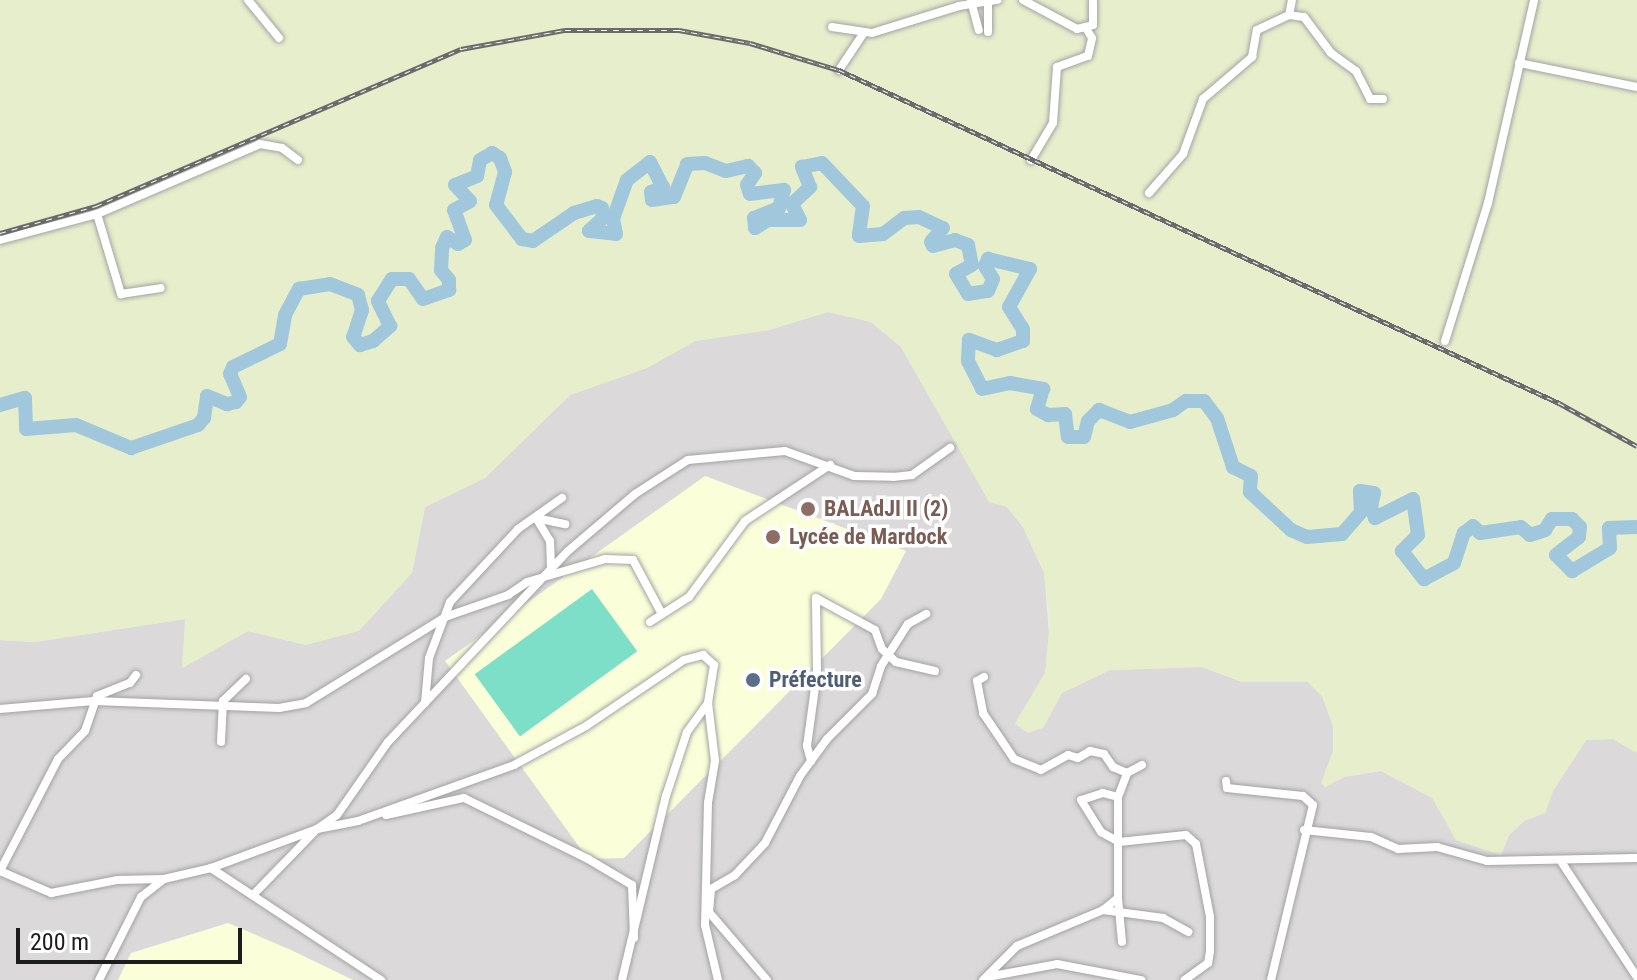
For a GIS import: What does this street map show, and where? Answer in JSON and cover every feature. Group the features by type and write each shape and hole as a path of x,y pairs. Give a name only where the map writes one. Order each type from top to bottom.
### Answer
{"street":[{"path":"248,0 279,38"},
{"path":"1023,0 1064,24 1086,28 1092,38 1088,56 1057,67 1053,123 1031,160"},
{"path":"1086,28 1095,20 1093,0"},
{"path":"1289,15 1292,0"},
{"path":"1445,341 1488,203 1534,0"},
{"path":"839,70 863,34 971,2 993,1 983,31 971,2"},
{"path":"1149,193 1183,154 1203,99 1252,57 1257,30 1289,15 1304,17 1331,53 1356,71 1370,99 1383,99"},
{"path":"832,27 849,26 863,34"},
{"path":"1519,63 1637,87"},
{"path":"0,240 97,214 260,144 282,148 298,160"},
{"path":"97,214 121,294 161,288"},
{"path":"253,895 317,829 337,815 382,750 551,569 635,494 688,460 785,451 854,476 912,475 950,448"},
{"path":"650,622 706,579 745,521 830,465"},
{"path":"425,704 429,658 445,617 461,590 518,529 562,498"},
{"path":"536,518 550,541 551,569"},
{"path":"536,518 565,524"},
{"path":"0,709 94,701 224,707 306,703 445,617 582,564 633,560 662,614"},
{"path":"811,761 807,746 817,673 816,598 875,630 888,656 903,665 935,671"},
{"path":"767,980 709,912 711,889 735,875 765,843 811,761 872,694 888,656 908,624 926,614"},
{"path":"358,821 529,758 694,655 711,657 714,665 708,703 715,761 708,803 705,925 718,980"},
{"path":"136,675 94,701 85,731 58,759 0,871 51,893 117,880 164,879 211,868 317,829 464,798 632,885 634,938"},
{"path":"984,677 977,681 983,713 1014,759 1041,770 1068,755 1078,758 1090,751 1104,754 1113,767 1127,773"},
{"path":"221,742 228,691 246,679"},
{"path":"622,980 670,783 687,732 708,703"},
{"path":"1122,942 1118,898 1118,797 1127,773 1142,765"},
{"path":"1226,781 1227,788 1309,799 1313,811 1304,830 1271,980"},
{"path":"1118,797 1108,793 1086,796 1081,806 1101,832 1119,842 1186,835 1196,844 1210,917 1210,951 1208,963 1185,980"},
{"path":"1304,830 1371,837 1398,849 1437,847 1487,861 1562,863 1637,858"},
{"path":"1562,863 1636,977"},
{"path":"211,868 381,980"},
{"path":"99,980 141,897 164,879"},
{"path":"984,978 1017,946 1103,910 1118,898"},
{"path":"1103,910 1163,918 1188,932"},
{"path":"984,978 1057,964 1141,980"}],"shaded area":[{"path":"0,0 1637,0 1637,753 1613,739 1586,740 1553,791 1545,813 1524,821 1509,835 1501,855 1456,840 1432,798 1381,771 1344,777 1325,787 1321,783 1333,751 1333,726 1322,696 1308,682 1242,682 1202,667 1110,670 1062,693 1043,728 1028,733 1015,724 1045,673 1050,619 1044,573 1023,527 1007,507 989,502 901,347 871,322 828,312 769,330 695,341 647,368 570,395 485,478 425,507 412,573 359,631 306,645 248,631 182,668 185,619 35,642 0,640"},
{"path":"828,312 871,322 901,347 989,501 1007,507 1023,527 1044,573 1050,646 1045,673 1015,724 1043,728 1062,693 1110,670 1202,667 1242,682 1308,682 1322,696 1333,726 1333,751 1322,783 1325,787 1344,777 1381,771 1433,798 1456,840 1501,855 1509,835 1524,821 1545,813 1553,791 1586,740 1613,739 1637,753 1637,980 0,980 0,640 35,642 186,619 182,668 248,631 306,645 412,573 425,507 485,478 570,395 647,368 695,341 769,330"},
{"path":"705,476 906,551 881,599 624,858 588,859 445,661"},
{"path":"228,923 353,980 118,980 131,953"}],"green space":[{"path":"592,589 637,651 520,737 475,674"}],"waterway":[{"path":"0,405 25,398 26,429 76,425 131,448 198,425 204,418 207,396 227,404 236,402 240,397 230,374 233,367 280,344 285,315 299,289 330,284 358,295 362,310 353,337 360,345 373,341 390,326 378,301 392,279 409,279 423,299 449,290 449,280 441,270 442,248 447,237 458,244 465,240 454,210 470,201 455,185 477,176 480,160 492,153 500,158 505,172 496,205 522,239 533,241 574,213 597,206 602,208 603,218 589,231 616,234 613,219 627,180 650,162 663,187 651,192 652,200 674,197 687,164 705,163 726,171 748,166 755,173 747,185 750,194 784,190 779,208 754,218 755,228 768,220 800,220 792,204 810,187 802,167 822,163 863,206 859,236 883,234 904,218 919,217 943,228 931,242 933,246 955,240 968,245 972,265 956,274 968,294 988,291 993,279 985,266 988,259 1030,269 1009,307 1023,329 1023,341 997,350 969,340 968,361 982,389 1010,383 1043,389 1037,409 1048,415 1065,414 1068,437 1084,437 1088,421 1099,410 1130,422 1173,410 1186,401 1204,401 1217,418 1233,467 1251,476 1250,492 1291,530 1307,537 1342,534 1361,512 1360,491 1374,493 1371,507 1375,518 1413,499 1418,535 1402,551 1424,579 1454,563 1464,533 1473,526 1480,533 1521,527 1530,535 1545,530 1552,519 1572,519 1580,527 1579,537 1556,555 1572,571 1610,548 1609,528 1637,527"}],"railway":[{"path":"0,233 96,206 461,49 565,30 679,30 750,43 839,70 1559,403 1637,446"}],"place":[{"name":"BALAdJI II (2)","path":"808,509"},
{"name":"Lycée de Mardock","path":"773,537"},
{"name":"Préfecture","path":"753,680"}]}
